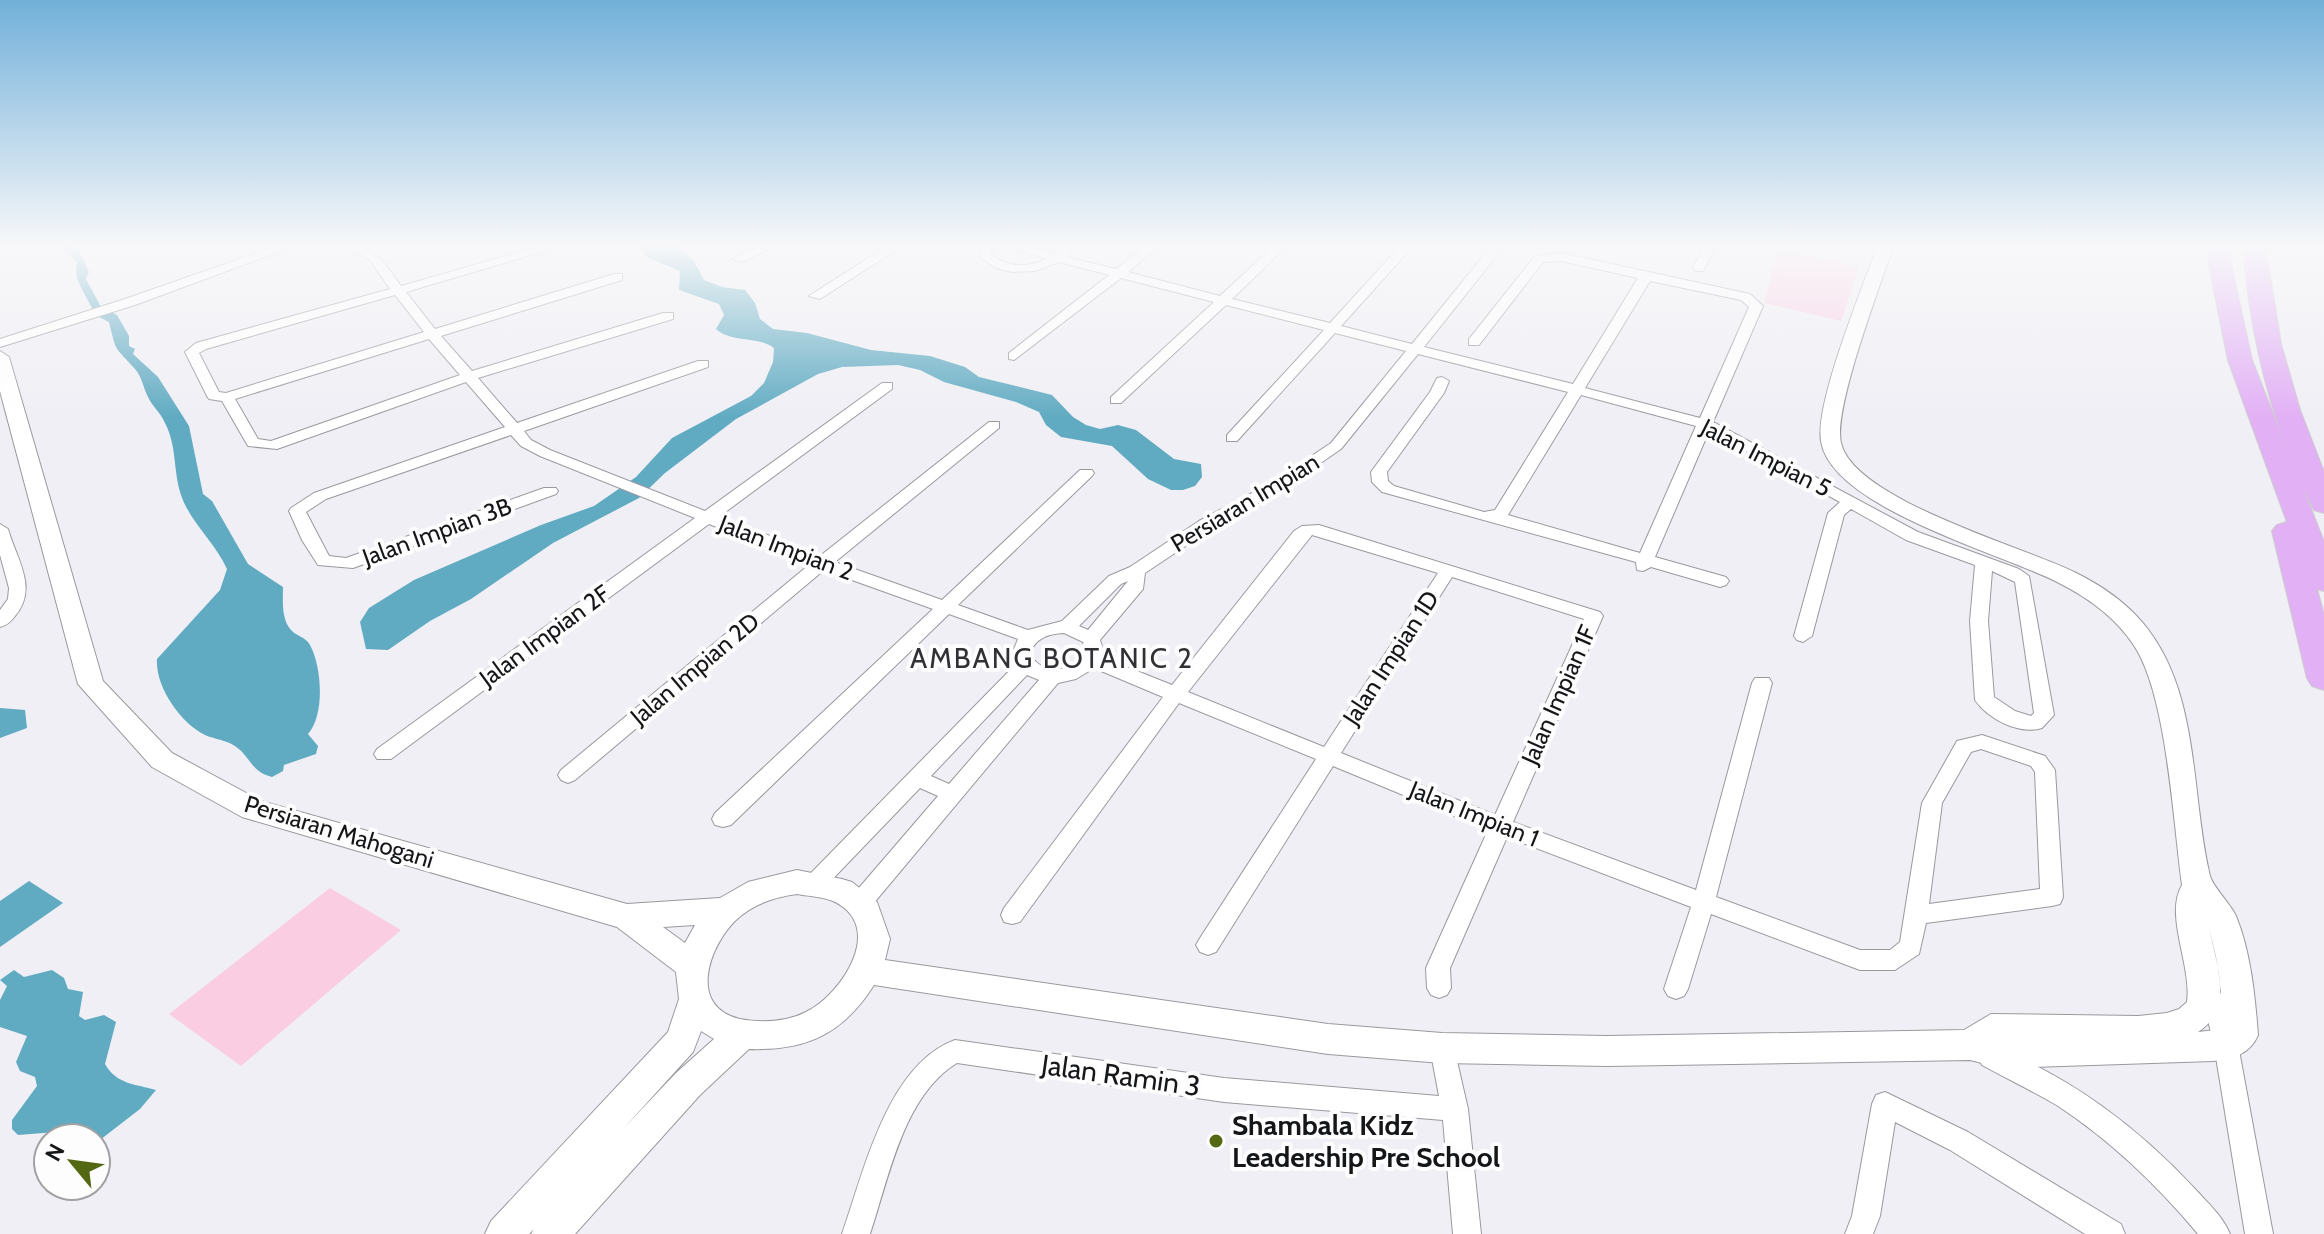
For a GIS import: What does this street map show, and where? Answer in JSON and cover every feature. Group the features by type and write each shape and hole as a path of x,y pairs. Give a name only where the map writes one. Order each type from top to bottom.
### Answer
{"highway":[{"path":"2228,302 2240,360 2261,422 2324,581"},
{"path":"2260,302 2276,374 2324,504"},
{"path":"2261,313 2324,445"},
{"path":"2261,422 2324,678"}],"street":[{"path":"0,343 131,302"},
{"path":"356,302 201,346 192,352 200,375 214,396 227,397 535,302"},
{"name":"Jalan Impian 2","path":"407,302 526,443 605,478 822,563 1030,637"},
{"path":"1014,356 1083,302"},
{"path":"1116,400 1219,302"},
{"name":"Jalan Impian 5","path":"1227,302 1706,424 1912,536 2013,573 2023,580 2044,715 2035,723 2017,722 1985,700 1979,621 1984,564"},
{"path":"1232,438 1357,302"},
{"name":"Persiaran Impian","path":"1067,627 1115,580 1136,571 1205,525 1318,461 1336,446 1453,302"},
{"path":"1474,342 1506,302"},
{"path":"1496,517 1501,514 1631,302"},
{"path":"1644,563 1756,306 1751,302"},
{"path":"869,971 1328,1039 1442,1048 1607,1051 1970,1045 2002,1053 2226,1045 2242,1035 2241,1008 2225,934 2216,907 2197,886 2168,700 2160,668 2141,638 2097,595 2066,577 1920,516 1871,492 1838,458 1831,444 1835,406 1868,302"},
{"path":"227,397 253,443 272,446 470,376 668,316"},
{"name":"Persiaran Mahogani","path":"0,357 91,684 162,760 252,809 627,917"},
{"path":"514,428 703,364"},
{"path":"1442,381 1437,393 1379,472 1380,482 1388,489 1483,517 1496,517 1644,563 1720,581"},
{"name":"Jalan Impian 2F","path":"384,754 887,386"},
{"name":"Jalan Impian 2D","path":"568,775 822,563 994,425"},
{"name":"Jalan Impian 3B","path":"514,428 307,502 297,511 310,540 324,561 347,564 550,491"},
{"path":"723,819 1086,473"},
{"path":"1803,636 1836,513 1850,502"},
{"name":"Jalan Impian 1D","path":"1175,695 1300,535 1308,530 1319,530 1448,570 1208,945"},
{"path":"1,539 18,578 19,596 6,615"},
{"name":"Jalan Impian 1F","path":"1448,570 1594,616 1502,827"},
{"path":"1092,649 1067,627 1047,628 1030,637 1021,654 1026,665 1037,673 1053,676 1072,674 1092,649 1137,585 1136,571"},
{"name":"Jalan Impian 1","path":"1092,649 1175,695 1502,827 1860,960 1895,960 1911,947 1916,915"},
{"path":"816,882 1026,665"},
{"path":"860,903 1053,676"},
{"path":"1676,989 1704,901 1762,683"},
{"path":"1012,915 1175,695"},
{"path":"955,741 988,755"},
{"path":"1982,742 2038,761 2045,770 2052,897 1916,915 1932,803 1964,746 1982,742"},
{"path":"919,779 953,794"},
{"path":"1439,988 1438,968 1502,827"},
{"path":"816,882 840,889 860,903 870,917 875,933 875,952 869,971 854,994 831,1015 802,1029 771,1036 742,1034 721,1027 705,1015 695,1000 690,983 697,945 726,910 742,899 779,884 816,882"},
{"path":"1970,1045 1991,1029 2135,1032 2176,1026 2194,1019 2202,1009 2204,985 2189,900 2197,886"},
{"path":"627,917 726,910"},
{"path":"627,917 691,965"},
{"path":"2204,985 2216,1005 2226,1045 2259,1234"},
{"path":"504,1234 681,1041 695,1000"},
{"path":"550,1234 688,1084 742,1034"},
{"path":"1970,1045 2041,1082 2137,1148 2179,1189 2216,1234"},
{"path":"1442,1048 1455,1109 1467,1234"},
{"name":"Jalan Ramin 3","path":"856,1234 893,1132 913,1091 934,1065 955,1051 1224,1090 1455,1109"},
{"path":"1859,1234 1866,1216 1885,1104 1959,1141 2111,1234"}],"shaded area":[{"path":"1764,302 1847,302 1841,321"},
{"path":"330,888 401,930 241,1066 169,1014"}],"water":[{"path":"88,302 98,302 101,307 117,315 129,336 129,346 135,349 133,354 158,377 189,426 203,494 212,501 248,564 283,587 283,609 288,626 308,642 314,654 320,691 317,715 308,734 318,746 316,754 284,765 283,771 272,777 255,768 235,746 205,735 187,722 171,703 160,681 157,659 220,590 227,569 185,505 169,432 163,419 137,372 117,349 109,322 95,315"},
{"path":"712,302 754,302 760,319 773,329 807,333 871,350 930,356 965,367 979,377 1052,395 1073,417 1086,425 1100,429 1118,425 1136,430 1174,459 1201,464 1202,477 1195,486 1171,490 1148,479 1112,446 1061,437 1046,425 1039,412 1016,402 944,382 920,370 898,365 842,367 818,374 736,419 665,473 639,498 553,543 388,650 366,649 360,622 369,608 414,580 541,525 594,506 636,477 672,438 751,396 764,383 773,362 774,348 723,334 716,329 724,315 719,304"},
{"path":"0,708 25,710 27,728 0,738"},
{"path":"29,881 63,903 0,947 0,901"},
{"path":"14,970 24,977 52,970 64,978 68,989 83,992 79,1016 85,1020 104,1015 116,1022 105,1064 110,1071 128,1083 156,1090 140,1109 112,1131 112,1122 32,1122 32,1134 18,1135 12,1129 12,1120 37,1086 35,1077 20,1071 16,1062 27,1036 0,1027 0,1000 7,986 0,980"}],"place":[{"name":"Shambala Kidz Leadership Pre School","path":"1216,1141"}],"district":[{"name":"AMBANG BOTANIC 2","path":"1052,658"}]}
